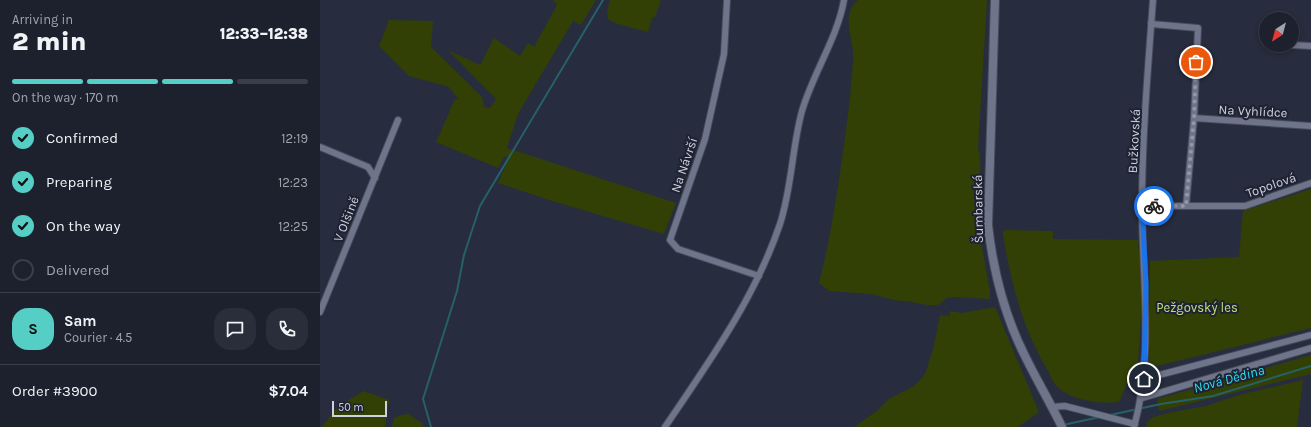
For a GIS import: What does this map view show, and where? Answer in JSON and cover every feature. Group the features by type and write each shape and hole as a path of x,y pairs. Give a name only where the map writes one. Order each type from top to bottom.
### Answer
{"street":[{"name":"Na Návrší","path":"727,0 724,54 705,139 670,240 678,250 759,276"},
{"path":"666,427 718,348 759,276 780,223 802,110 840,19 844,0"},
{"name":"Šumbarská","path":"995,0 988,225 991,251 1001,293 1023,353 1062,427"},
{"name":"Bužkovská","path":"1135,426 1142,398 1144,379 1146,285 1142,206 1153,0"},
{"path":"1151,24 1198,28 1194,118 1186,206"},
{"path":"1299,45 1311,46"},
{"name":"Na Vyhlídce","path":"1194,118 1311,126"},
{"name":"V Olšině","path":"320,312 398,120"},
{"path":"320,147 368,167 375,178"},
{"name":"Topolová","path":"1142,206 1245,206 1311,183"},
{"path":"1144,379 1311,335"},
{"path":"1142,398 1311,348"},
{"path":"1052,407 1065,406 1135,426"}],"green space":[{"path":"553,0 596,0 581,25 573,21 518,114 507,148 676,203 664,234 549,200 498,183 509,158 504,156 498,168 436,142 455,99 459,100 449,87 409,76 379,46 389,20 433,21 431,47 482,97 484,107 490,108 496,99 448,50 480,65 494,38 520,56 528,43 534,47 557,5"},
{"path":"610,0 661,0 655,17 652,18 648,32 617,24 608,19 607,12"},
{"path":"858,0 987,0 978,148 980,155 981,242 990,291 990,299 952,297 947,298 938,305 927,305 894,300 871,294 829,291 819,283 834,211 850,100 853,52 849,28 849,14 852,7"},
{"name":"Pežgovský les","path":"1311,189 1311,328 1149,368 1150,261 1239,257 1243,211"},
{"path":"1003,231 1053,231 1053,239 1138,240 1142,302 1137,377 1128,381 1119,402 1096,402 1080,399 1066,393 1054,382 1038,353 1024,321 1014,287 1003,235"},
{"path":"995,307 1039,412 1018,427 854,427 878,410 889,399 914,386 925,374 933,350 940,315 950,316 950,311 962,313"},
{"path":"1311,355 1311,374 1159,411 1157,399"},
{"path":"1303,380 1297,427 1146,427 1148,421 1153,417 1206,406 1239,395"},
{"path":"364,391 389,400 385,427 322,427 338,406"},
{"path":"408,414 422,423 424,427 392,427 394,418"}],"waterway":[{"path":"431,427 423,399 457,291 464,255 480,206 603,0"},
{"name":"Nová Dědina","path":"1110,415 1161,404 1213,396 1311,366"},
{"name":"Nová Dědina","path":"1063,425 1100,417"}],"way so far":[{"path":"1154,206 1186,206 1194,118 1196,62"}],"route":[{"path":"1144,379 1146,285 1142,206 1154,206"}]}
